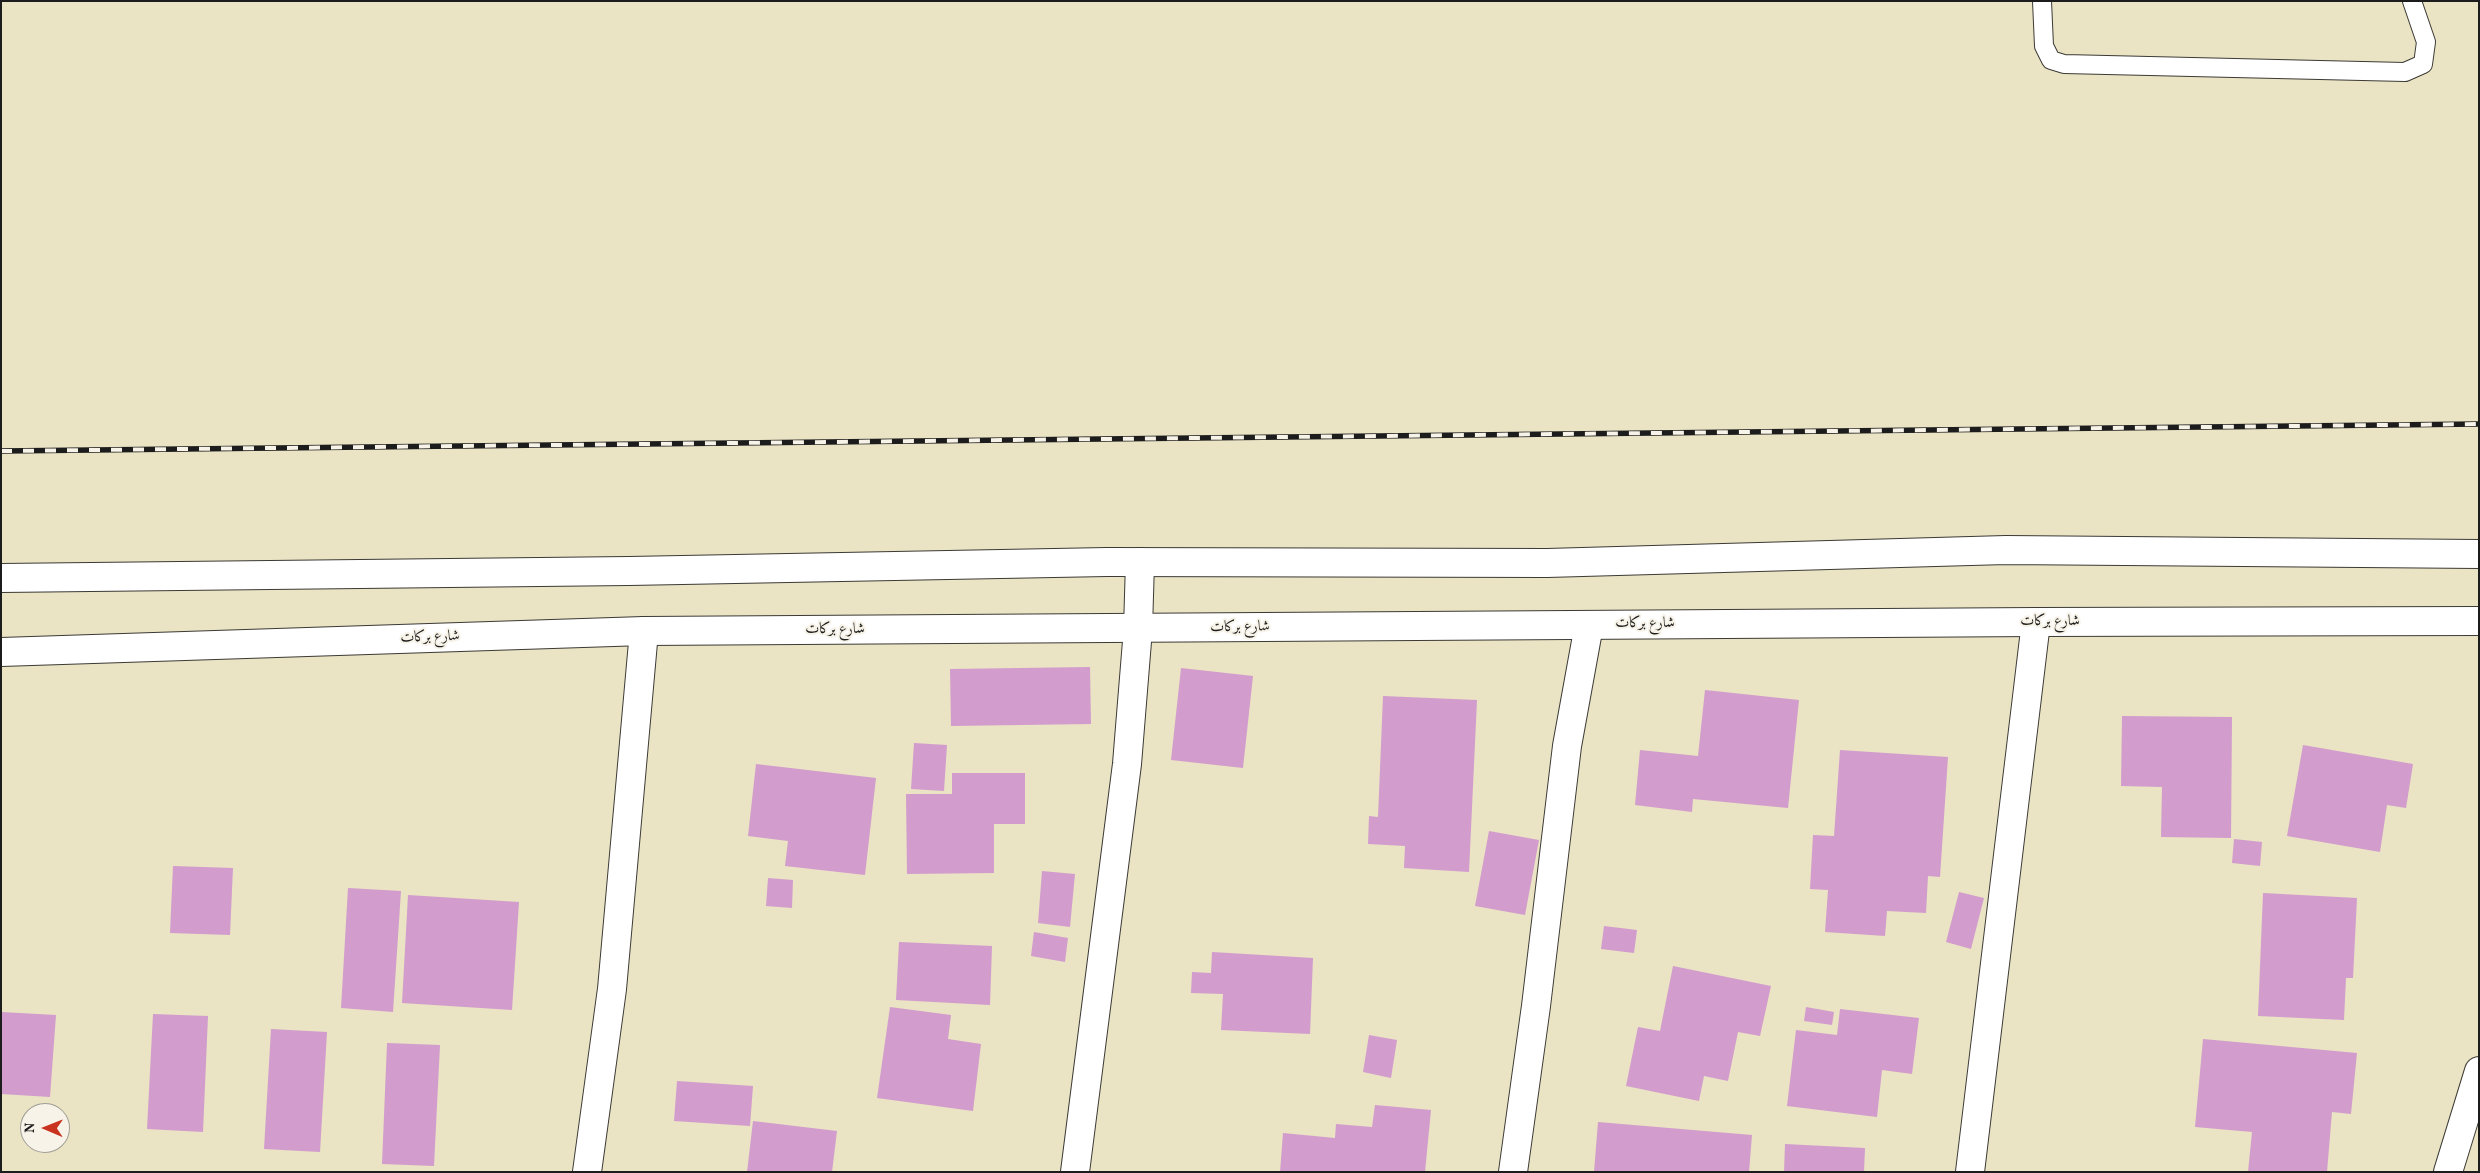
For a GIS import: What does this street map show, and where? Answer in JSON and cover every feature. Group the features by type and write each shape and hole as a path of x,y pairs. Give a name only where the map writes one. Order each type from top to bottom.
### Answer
{"main road":[{"path":"1,578 639,571 1140,562 1547,563 2006,550 2479,554"},
{"path":"1075,1172 1127,764 1138,629 1140,562"},
{"path":"1970,1172 2036,622"},
{"name":"شارع بركات","path":"1,652 644,631 2036,622 2479,622"},
{"path":"1513,1172 1536,1006 1567,746 1589,625"},
{"path":"587,1172 612,989 644,631"},
{"path":"2448,1172 2479,1071"}],"lane":[{"path":"2042,1 2044,46 2051,60 2064,64 2404,72 2423,64 2426,42 2412,1"}],"building":[{"path":"1090,667 1091,724 951,726 950,669"},
{"path":"1181,668 1253,676 1243,768 1171,760"},
{"path":"1705,690 1799,700 1788,808 1693,799 1692,812 1635,805 1640,750 1698,756"},
{"path":"1383,696 1477,700 1469,872 1404,868 1405,846 1368,844 1369,816 1378,817"},
{"path":"2122,716 2232,717 2231,838 2161,837 2162,787 2121,786"},
{"path":"914,743 947,745 944,791 911,789"},
{"path":"2303,745 2413,764 2406,808 2387,805 2380,852 2287,836"},
{"path":"1840,750 1948,757 1940,877 1928,876 1926,913 1887,911 1885,936 1825,932 1828,890 1810,889 1813,835 1834,836"},
{"path":"756,764 876,778 865,875 785,866 788,841 748,836"},
{"path":"952,773 1025,773 1025,824 994,824 994,873 907,874 906,794 952,794"},
{"path":"1489,831 1539,840 1525,915 1475,906"},
{"path":"2234,839 2262,842 2260,866 2232,863"},
{"path":"173,866 233,868 230,935 170,933"},
{"path":"1042,871 1075,874 1070,927 1038,923"},
{"path":"768,878 793,880 792,908 766,906"},
{"path":"348,888 401,891 393,1012 341,1008"},
{"path":"1959,892 1984,898 1971,949 1946,942"},
{"path":"2263,893 2357,898 2353,978 2346,978 2344,1020 2258,1016"},
{"path":"408,895 519,902 512,1010 402,1003"},
{"path":"1604,926 1637,930 1634,953 1601,949"},
{"path":"1034,932 1068,938 1065,962 1031,956"},
{"path":"899,942 992,946 990,1005 896,1000"},
{"path":"1212,952 1313,958 1310,1034 1221,1030 1223,994 1191,993 1192,972 1211,973"},
{"path":"1673,966 1771,986 1760,1036 1738,1032 1728,1081 1704,1076 1699,1101 1626,1086 1638,1027 1660,1031"},
{"path":"890,1007 951,1015 948,1039 981,1044 973,1111 877,1098"},
{"path":"1806,1007 1834,1012 1832,1025 1804,1021"},
{"path":"1840,1009 1919,1018 1912,1074 1882,1070 1877,1117 1787,1106 1796,1030 1837,1035"},
{"path":"1,1012 56,1015 50,1097 1,1094"},
{"path":"153,1014 208,1016 203,1132 147,1129"},
{"path":"271,1029 327,1032 320,1152 264,1149"},
{"path":"1369,1035 1397,1040 1391,1078 1363,1072"},
{"path":"2203,1039 2357,1053 2351,1114 2332,1112 2327,1172 2248,1172 2252,1132 2195,1127"},
{"path":"387,1043 440,1045 434,1166 382,1164"},
{"path":"677,1081 753,1086 750,1126 674,1121"},
{"path":"1375,1105 1431,1110 1425,1172 1280,1172 1283,1133 1335,1138 1336,1124 1372,1127"},
{"path":"753,1121 837,1131 832,1172 747,1172"},
{"path":"1598,1122 1752,1135 1749,1172 1594,1172"},
{"path":"1785,1144 1865,1148 1864,1172 1784,1172"}],"railway":[{"path":"1,451 2479,424"}]}
